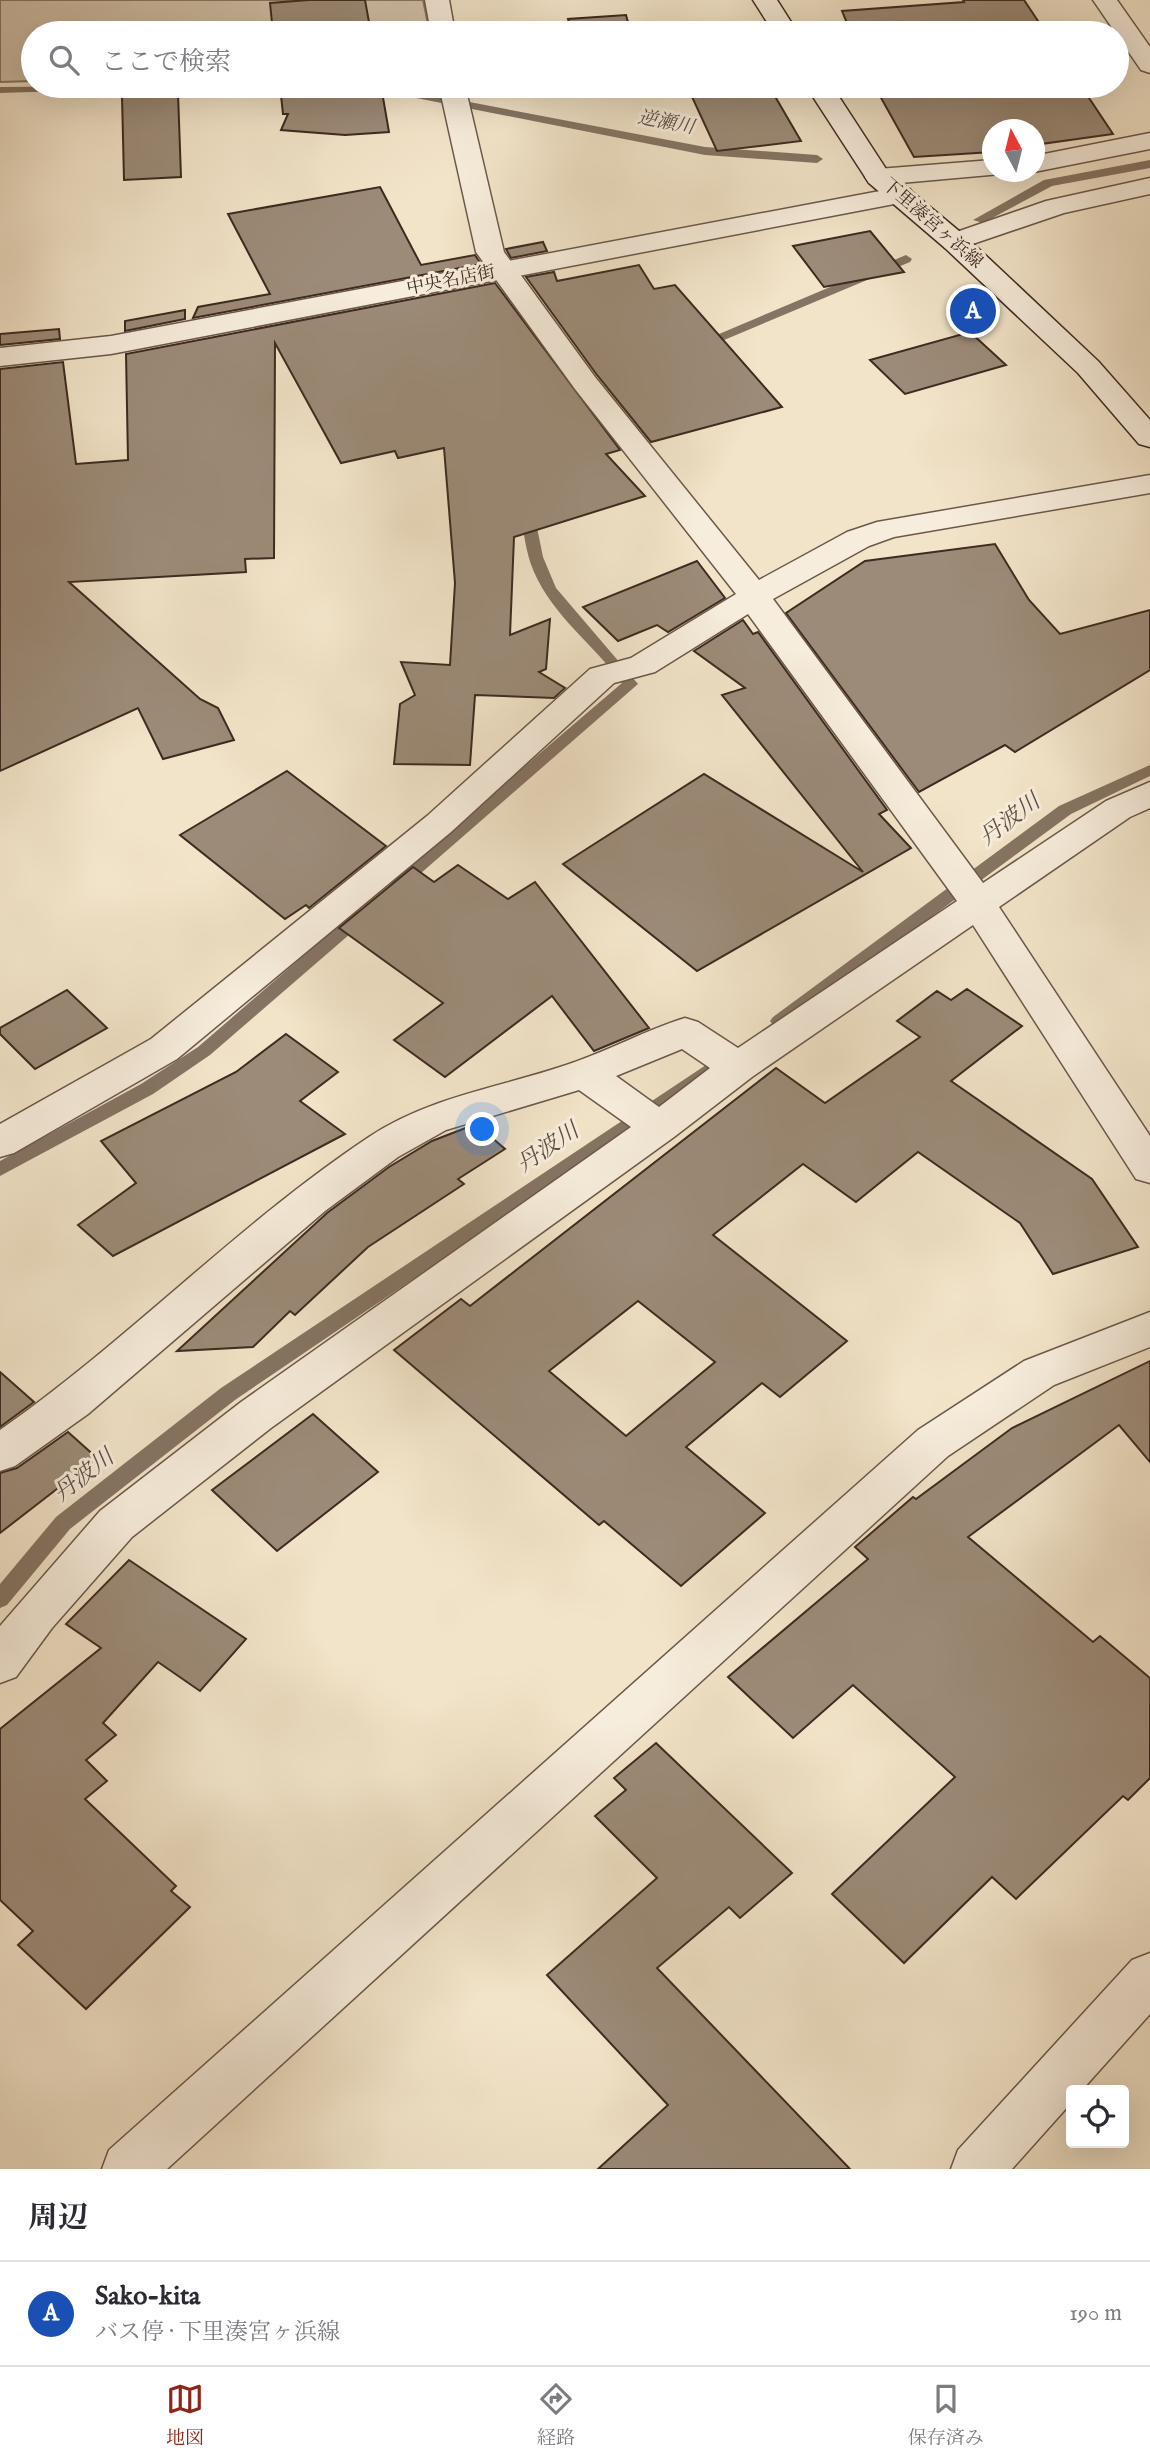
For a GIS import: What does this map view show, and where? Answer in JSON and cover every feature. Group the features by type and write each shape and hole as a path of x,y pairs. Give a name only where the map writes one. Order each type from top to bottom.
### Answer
{"street":[{"path":"437,0 441,21"},
{"path":"765,0 778,21"},
{"path":"1105,0 1120,21"},
{"path":"1129,35 1150,65"},
{"name":"下里湊宮ヶ浜線","path":"827,98 878,177 955,242 1088,367 1150,438"},
{"path":"455,99 490,252 590,389 755,596 764,614 968,890 1150,1168"},
{"path":"1045,162 1150,141"},
{"path":"878,177 982,169"},
{"path":"955,242 1056,207 1150,186"},
{"name":"中央名店街","path":"0,357 111,345 901,195"},
{"path":"0,1142 164,1049 439,824 602,676 643,665 755,596 858,539 888,529 1150,484"},
{"path":"0,1662 36,1614 116,1524 256,1415 660,1127 968,890 1150,794"},
{"path":"0,1452 73,1402 311,1200 384,1146 433,1119 584,1074 685,1032 738,1066"},
{"path":"584,1074 660,1127"},
{"path":"128,2169 933,1443 1040,1373 1150,1329"},
{"path":"977,2169 1150,1977"}],"shaded area":[{"path":"0,0 423,0 427,21 21,21 21,81 0,82"}],"building":[{"path":"365,0 369,21 272,21 270,3"},
{"path":"963,0 1024,0 1038,21 846,21 842,11 964,2"},
{"path":"626,15 628,21 569,21"},
{"path":"122,98 178,98 181,177 124,180"},
{"path":"281,98 383,98 389,132 345,135 281,130 288,114 283,114"},
{"path":"693,98 776,98 801,141 717,151"},
{"path":"881,98 1089,98 1113,134 1045,143 1045,119 982,119 982,153 914,157"},
{"path":"380,187 421,265 475,255 481,264 193,318 198,307 270,294 228,214"},
{"path":"870,231 904,272 824,287 793,246"},
{"path":"543,242 547,251 511,258 506,249"},
{"path":"639,265 654,289 675,285 782,407 651,442 597,375 526,277 554,272 557,281"},
{"path":"495,283 620,450 606,454 645,496 514,537 510,635 550,619 546,669 539,672 565,688 554,698 475,695 470,765 394,764 400,704 415,695 401,662 450,665 455,583 444,448 398,458 395,451 341,463 275,343 274,558 245,559 246,572 69,582 200,699 218,708 234,740 163,759 138,708 0,771 0,369 63,362 76,464 128,460 126,354"},
{"path":"185,310 185,319 125,331 125,321"},
{"path":"59,329 60,339 0,345 0,334"},
{"path":"970,332 1006,365 905,394 870,360"},
{"path":"995,544 1029,600 1060,634 1150,610 1150,670 1015,752 1005,745 919,792 786,613 865,561"},
{"path":"697,561 725,598 668,632 657,625 618,641 583,607"},
{"path":"743,620 753,634 758,632 887,810 879,814 911,848 697,971 563,864 704,774 863,872 722,695 745,688 694,651"},
{"path":"287,771 386,846 309,908 306,905 285,919 180,835"},
{"path":"458,865 508,899 535,882 649,1028 594,1051 552,996 445,1077 394,1040 443,1003 339,928 413,867 434,882"},
{"path":"967,989 1022,1026 951,1081 1092,1179 1138,1247 1053,1274 1020,1223 918,1152 856,1202 803,1164 713,1235 847,1341 780,1397 762,1383 686,1447 765,1513 681,1586 604,1521 599,1525 394,1350 461,1299 470,1306 776,1068 825,1103 920,1037 897,1021 937,991 951,1000","holes":["638,1301 715,1362 626,1436 549,1371"]},
{"path":"67,990 107,1028 35,1069 0,1034 0,1028"},
{"path":"286,1034 338,1072 300,1101 345,1134 113,1256 78,1225 136,1183 101,1141 236,1072"},
{"path":"476,1124 505,1149 458,1179 464,1184 368,1247 295,1315 290,1311 253,1347 177,1351 327,1213 389,1167 432,1141"},
{"path":"1150,1361 1150,1462 1119,1425 968,1537 1093,1642 1100,1636 1150,1678 1150,1778 1128,1800 1123,1796 1016,1899 992,1877 904,1963 832,1894 955,1777 853,1685 793,1738 728,1677 868,1559 855,1547 913,1497 916,1499 1012,1428"},
{"path":"0,1372 34,1402 0,1427"},
{"path":"313,1414 378,1472 277,1551 212,1490"},
{"path":"68,1432 97,1458 0,1533 0,1473 17,1468"},
{"path":"129,1560 246,1639 200,1691 158,1662 103,1723 116,1735 86,1760 107,1781 85,1799 176,1886 171,1891 190,1907 86,2009 18,1945 33,1931 0,1900 0,1729 101,1648 66,1624"},
{"path":"656,1743 792,1873 740,1918 729,1907 657,1968 850,2169 598,2169 668,2105 547,1975 657,1878 595,1816 626,1790 614,1778"}],"waterway":[{"name":"逆瀬川","path":"0,90 21,89"},
{"name":"逆瀬川","path":"432,98 705,151 817,159"},
{"name":"逆瀬川","path":"979,220 1048,183 1150,164"},
{"path":"700,345 906,259"},
{"path":"399,883 630,684 549,588 536,557 526,508"},
{"name":"丹波川","path":"779,1021 1065,810 1150,770"},
{"path":"0,1169 147,1089 204,1051 359,917"},
{"name":"丹波川","path":"0,1599 63,1523 228,1394 727,1057"}],"place":[{"name":"Sako-kita","path":"973,311"}]}
